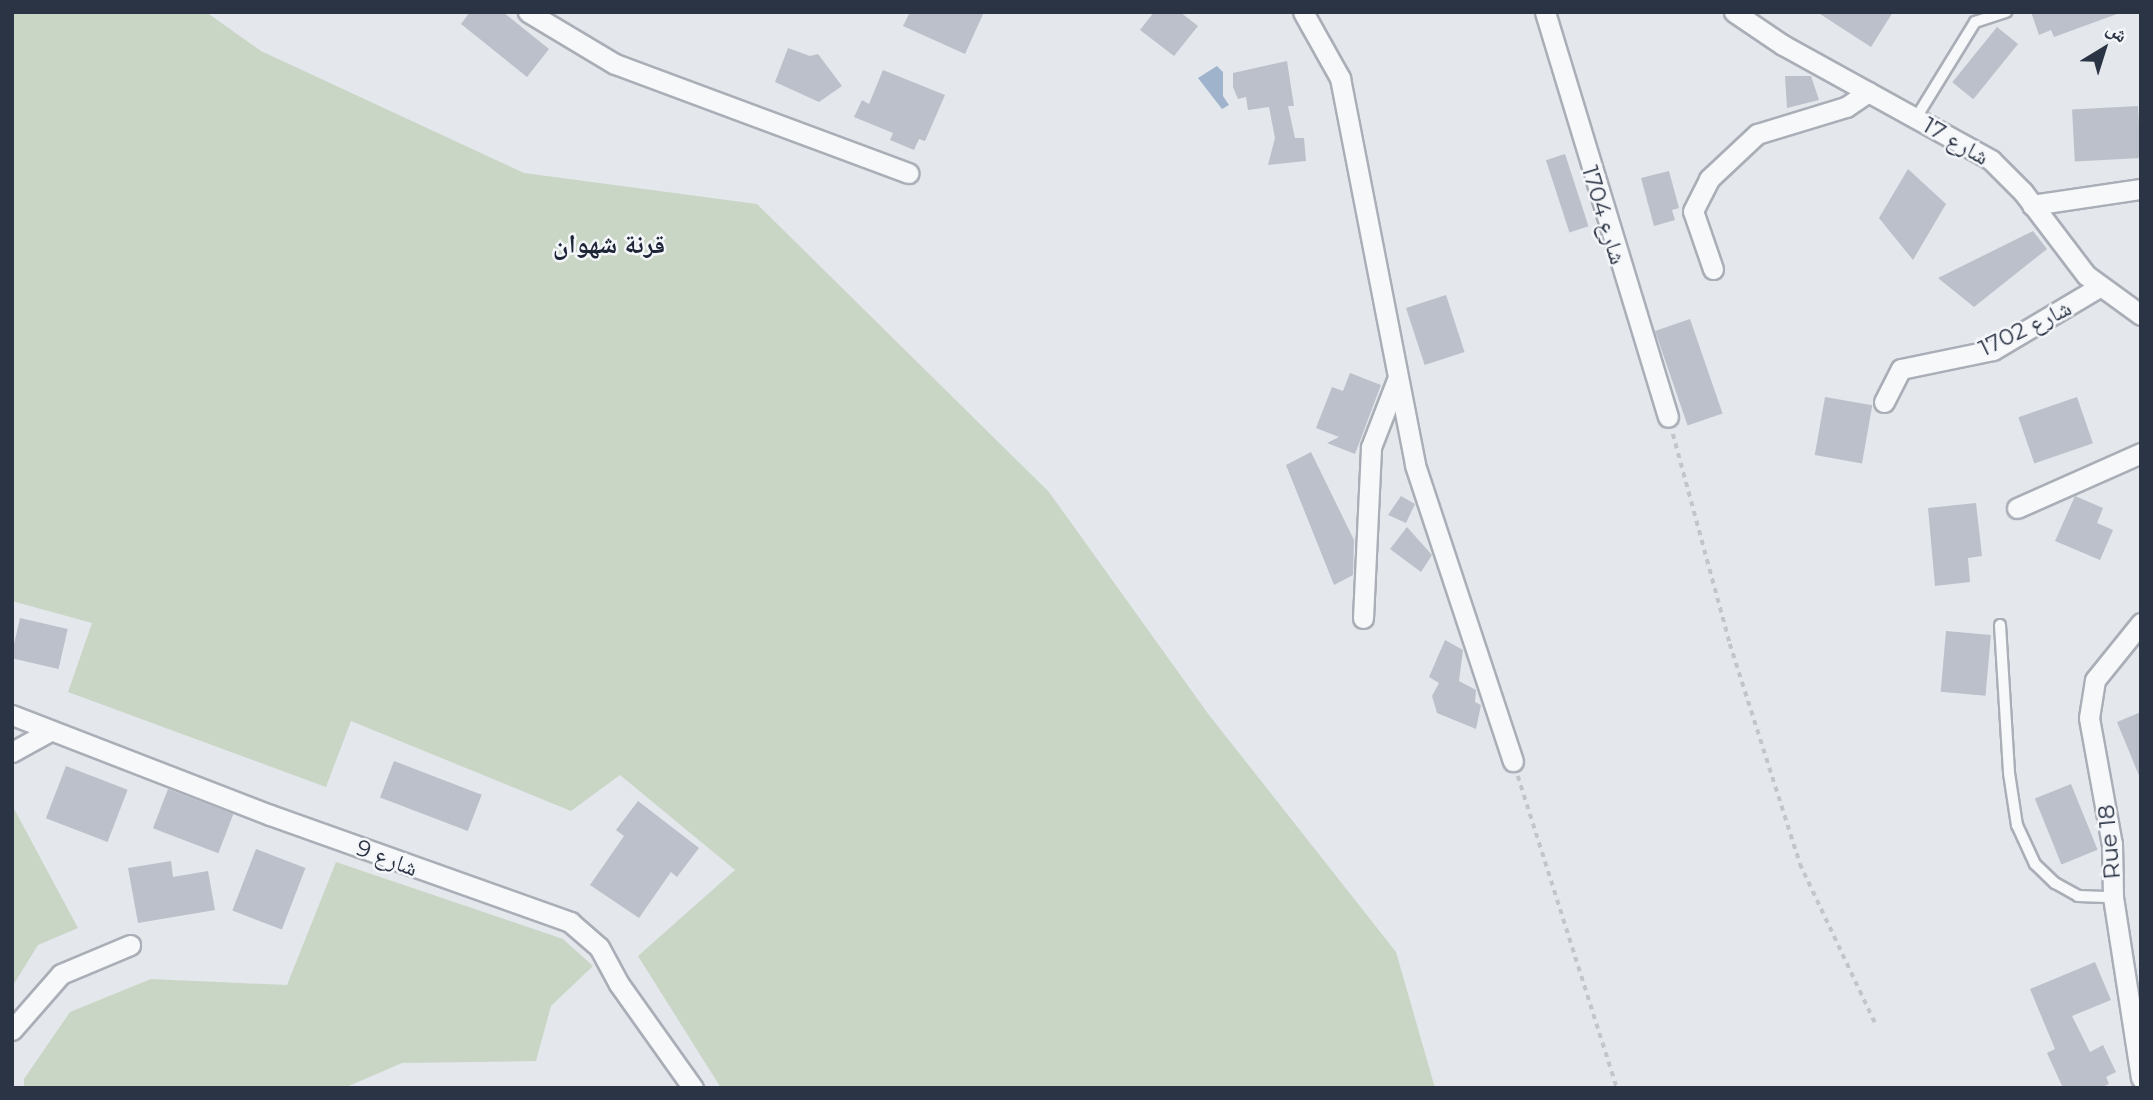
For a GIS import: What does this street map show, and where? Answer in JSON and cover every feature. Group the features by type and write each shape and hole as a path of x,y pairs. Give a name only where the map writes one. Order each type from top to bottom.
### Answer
{"street":[{"path":"528,12 615,64 908,173"},
{"path":"1303,12 1340,78 1415,465 1513,761"},
{"name":"شارع 1704","path":"1545,12 1668,416"},
{"name":"شارع 17","path":"1734,12 1783,46 1991,160 2032,205 2076,264 2099,287 2141,315"},
{"path":"1713,269 1692,211 1709,179 1757,134 1846,107 1868,92"},
{"path":"2032,205 2141,189"},
{"name":"شارع 1702","path":"1884,402 1900,369 1993,350 2099,287"},
{"path":"1363,618 1371,447 1398,379"},
{"path":"2017,508 2141,453"},
{"name":"Rue 18","path":"2141,623 2106,662 2090,697 2089,718 2112,844 2113,897 2141,1078"},
{"name":"شارع 9","path":"12,715 570,922 599,947 619,984 693,1088"},
{"path":"12,752 50,731"},
{"path":"12,1030 61,974 130,944"}],"lane":[{"path":"1916,118 1976,22 2006,12"},
{"path":"2000,625 2009,773 2017,825 2035,864 2055,883 2078,896 2113,897"}],"path":[{"path":"1668,416 1730,644 1800,864 1875,1023"},
{"path":"1513,761 1617,1088"}],"green space":[{"path":"12,12 206,12 261,51 524,173 757,204 1049,492 1209,715 1396,952 1435,1088 721,1088 638,956 735,870 620,775 571,811 351,721 326,787 68,692 92,623 12,601"},
{"path":"12,805 78,928 38,945 12,987"},
{"path":"336,862 563,939 593,966 551,1006 536,1061 402,1063 344,1088 24,1088 24,1079 70,1012 151,979 287,985"}],"water":[{"path":"1217,66 1223,72 1223,96 1229,105 1222,109 1198,78"}],"building":[{"path":"470,12 503,12 549,49 527,77 461,24"},
{"path":"910,12 984,12 965,54 903,26"},
{"path":"1154,12 1180,12 1198,26 1174,56 1140,30"},
{"path":"1817,12 1893,12 1871,47"},
{"path":"2031,12 2117,14 2054,37 2051,30 2039,35"},
{"path":"1997,27 2018,44 1973,99 1952,82"},
{"path":"788,48 810,56 818,54 842,86 819,102 775,82"},
{"path":"1287,61 1294,106 1288,106 1295,138 1304,138 1306,161 1268,165 1275,138 1269,107 1248,110 1246,97 1238,99 1233,87 1233,73"},
{"path":"883,70 945,95 925,141 919,139 914,150 890,140 893,133 854,117 862,100 869,104"},
{"path":"1785,76 1811,76 1819,100 1787,108"},
{"path":"2138,106 2141,158 2075,161 2072,109"},
{"path":"1565,154 1588,226 1569,232 1546,160"},
{"path":"1908,169 1946,204 1913,260 1879,218"},
{"path":"1669,171 1679,208 1672,210 1675,220 1654,226 1641,178"},
{"path":"2033,231 2047,249 1974,307 1938,278"},
{"path":"1446,295 1465,352 1425,365 1406,308"},
{"path":"1690,319 1723,414 1688,426 1655,331"},
{"path":"1350,373 1381,385 1355,454 1327,443 1339,437 1316,428 1332,387 1343,391"},
{"path":"1825,397 1872,405 1862,463 1815,455"},
{"path":"2077,397 2093,443 2034,464 2018,417"},
{"path":"1311,452 1354,540 1353,575 1334,585 1286,465"},
{"path":"1401,496 1415,504 1406,523 1388,515"},
{"path":"2075,496 2103,508 2097,523 2113,530 2100,560 2055,541"},
{"path":"1976,503 1982,556 1968,558 1970,582 1935,586 1928,508"},
{"path":"1407,527 1432,555 1421,572 1390,549"},
{"path":"20,618 68,629 59,669 12,658"},
{"path":"1946,631 1991,635 1986,696 1941,692"},
{"path":"1445,640 1463,650 1459,681 1476,690 1475,702 1481,705 1476,729 1437,713 1432,696 1439,683 1429,677"},
{"path":"2141,712 2141,778 2140,778 2117,722"},
{"path":"394,761 482,795 468,831 380,797"},
{"path":"66,766 128,790 108,842 46,818"},
{"path":"2071,784 2098,850 2061,864 2035,799"},
{"path":"168,789 233,814 218,853 153,828"},
{"path":"638,801 699,848 677,877 671,872 639,918 590,885 624,836 616,830"},
{"path":"256,849 305,868 282,930 232,911"},
{"path":"171,861 173,877 208,871 215,910 138,923 128,868"},
{"path":"2095,962 2111,1000 2072,1016 2090,1052 2103,1045 2116,1072 2106,1077 2109,1084 2100,1088 2063,1088 2047,1053 2055,1049 2030,989"}],"district":[{"name":"قرنة شهوان","path":"609,245"}]}
